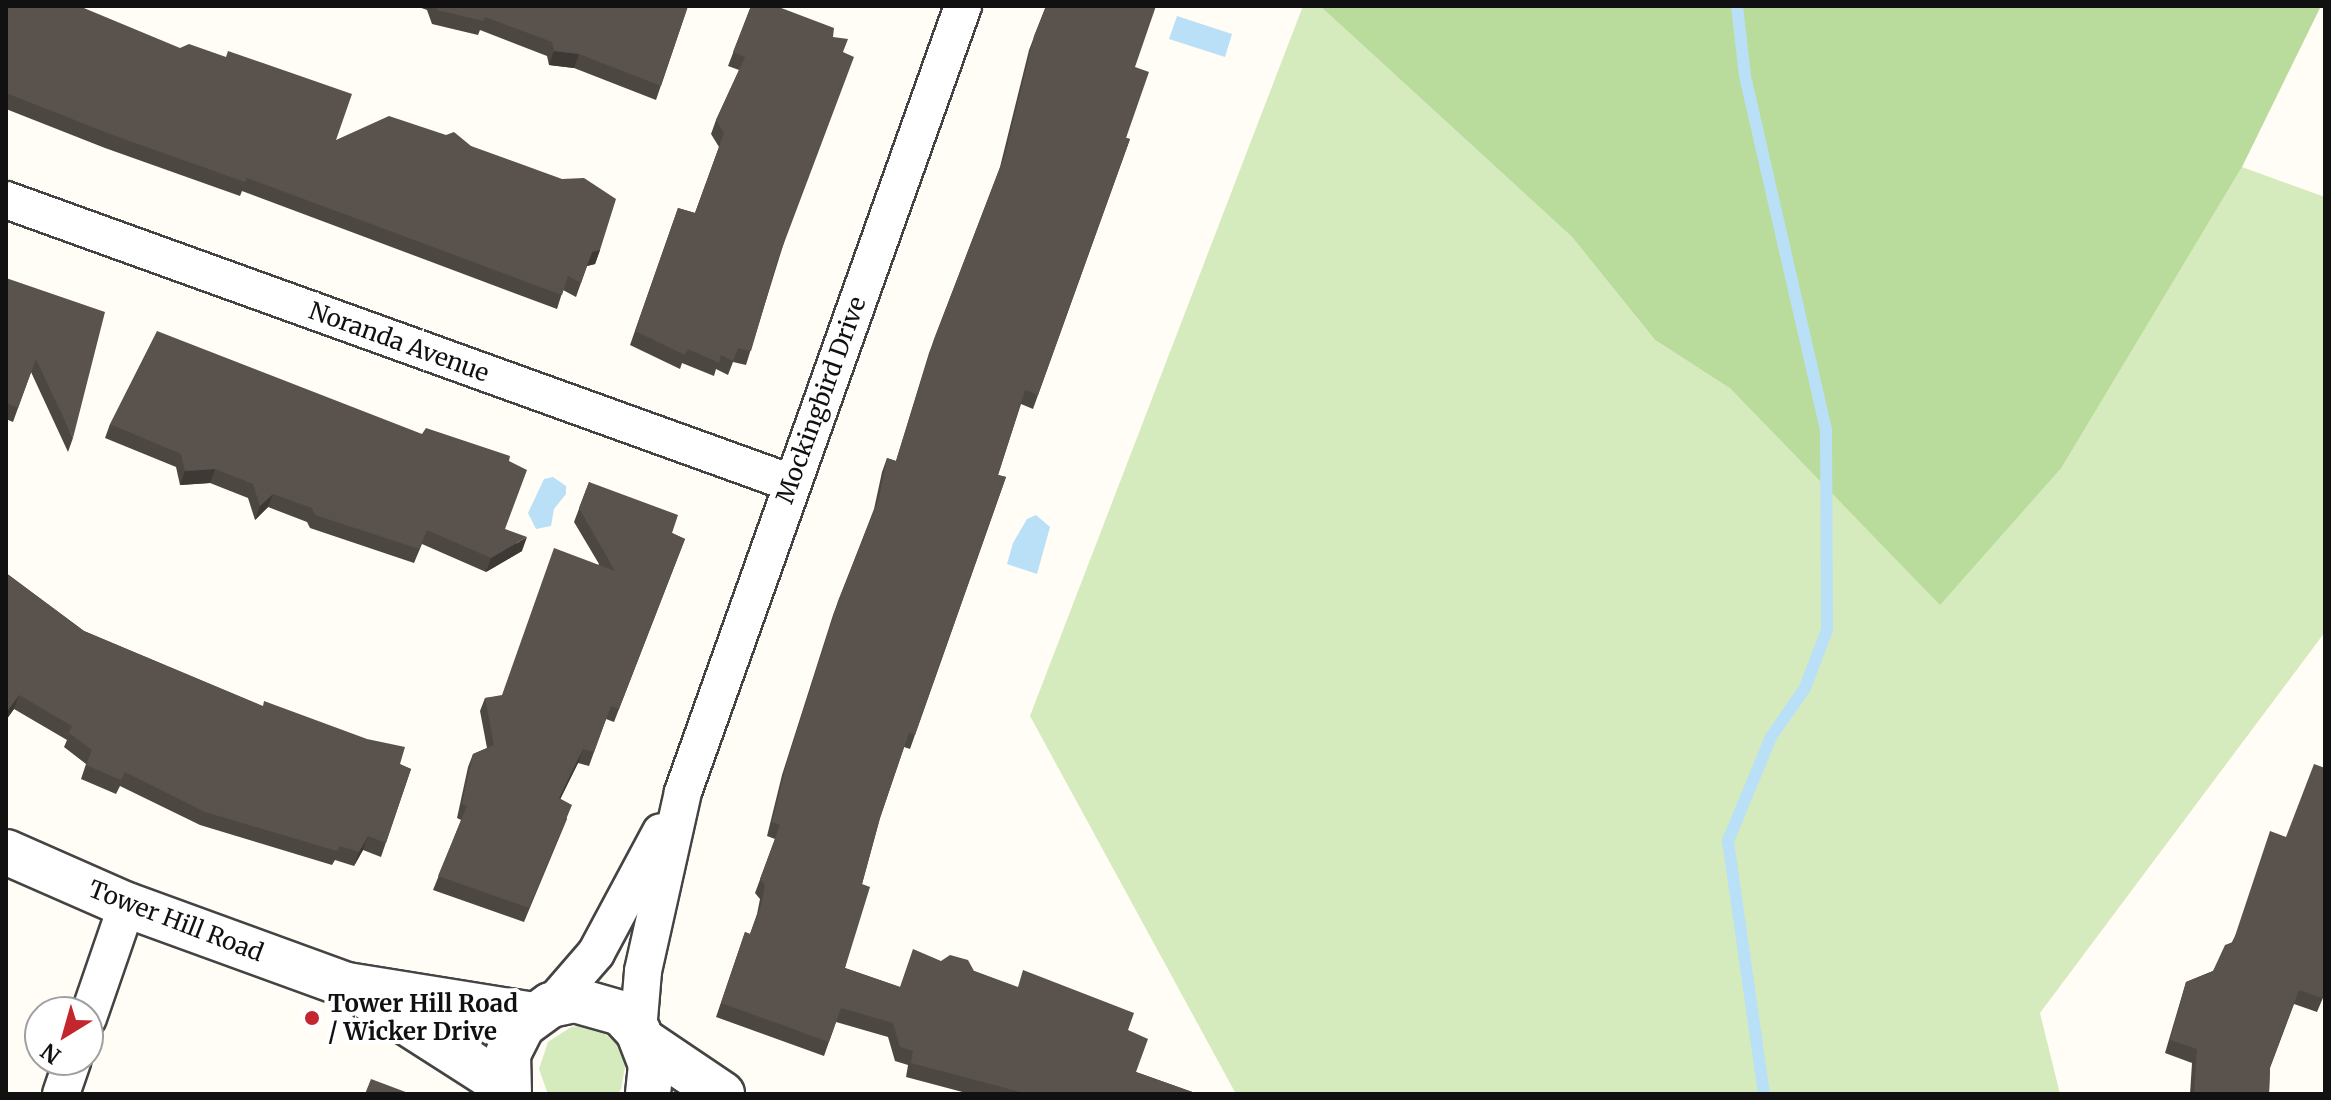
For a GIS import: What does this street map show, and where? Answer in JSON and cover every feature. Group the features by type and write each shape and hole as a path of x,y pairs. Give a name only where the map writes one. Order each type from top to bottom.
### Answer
{"street":[{"name":"Mockingbird Drive","path":"642,1036 643,971 683,792 960,7"},
{"name":"Noranda Avenue","path":"6,200 791,483"},
{"name":"Mockingbird Drive","path":"543,1010 596,953 683,792"},
{"name":"Tower Hill Road","path":"6,852 127,905 347,985 543,1010 575,1000 599,1003 621,1013 642,1036"},
{"path":"96,996 127,905"},
{"name":"Tower Hill Road","path":"347,985 508,1090"},
{"path":"508,1090 514,1039 543,1010"},
{"path":"642,1036 651,1065 648,1094"},
{"path":"642,1036 722,1094"}],"green space":[{"path":"1303,6 1320,6 1572,237 1655,340 1731,389 2062,467 2242,167 2325,197 2325,632 2040,1013 2060,1094 1236,1094 1030,716"},
{"path":"1320,6 2321,6 2242,167 2062,467 1940,605 1731,389 1655,340 1572,237"},
{"path":"585,1025 599,1029 621,1047 626,1062 621,1089 618,1094 548,1094 539,1069 548,1042 571,1027"}],"water":[{"path":"1177,16 1232,34 1225,57 1169,39"},
{"path":"553,477 566,486 566,494 554,509 551,526 536,529 528,513 544,479"},
{"path":"1036,515 1050,527 1037,574 1007,564 1013,543 1027,519"}],"building":[{"path":"6,6 79,6 180,48 189,44 226,57 228,51 352,94 336,140 389,116 446,135 454,132 471,146 562,179 584,178 616,199 600,250 592,252 581,283 568,276 562,295 247,178 245,182 110,134 6,93"},
{"path":"436,6 688,6 661,86 579,54 554,51 552,42 485,17 483,21 437,10"},
{"path":"751,6 776,6 834,28 833,37 848,39 843,52 854,57 778,259 751,351 738,348 733,361 721,355 719,363 688,349 685,355 635,331 678,208 695,213 724,133 716,120 745,57 733,52"},
{"path":"1046,6 1156,6 1135,67 1149,72 1126,138 1130,139 1038,395 1025,390 998,475 1006,477 915,735 909,733 880,818 862,884 870,887 845,968 900,987 913,949 941,961 950,955 968,960 974,971 1018,987 1023,970 1134,1013 1128,1030 1148,1039 1136,1072 1198,1094 1028,1094 911,1063 913,1051 900,1047 893,1023 841,1008 829,1042 721,1003 745,932 750,934 762,902 765,885 760,879 780,825 772,822 787,762 838,601 879,498 887,458 896,461 934,339 1005,155 1034,36"},
{"path":"6,278 105,312 73,438 36,359 18,408 6,403"},
{"path":"157,331 422,434 426,428 510,456 509,461 527,470 505,529 527,537 491,558 427,530 419,549 315,515 312,508 273,494 260,506 253,484 215,469 185,471 181,454 110,424"},
{"path":"589,482 678,515 672,533 685,539 619,709 611,706 594,752 583,749 559,798 572,805 529,908 438,876 467,806 462,804 473,754 494,745 485,698 502,695 554,548 615,571 579,508"},
{"path":"6,573 84,631 263,706 264,701 367,739 405,747 400,764 411,769 386,843 368,836 359,852 340,846 337,851 205,812 125,772 121,780 86,765 92,750 69,733 72,726 19,695 6,713"},
{"path":"2314,764 2325,768 2325,992 2322,998 2299,990 2270,1067 2269,1094 2194,1094 2197,1049 2170,1040 2186,982 2213,971 2225,945 2233,942 2270,831 2286,837"},
{"path":"371,1079 411,1094 365,1094"}],"waterway":[{"path":"1737,6 1745,76 1826,430 1827,630 1805,688 1771,737 1728,841 1764,1094"}],"place":[{"name":"Tower Hill Road / Wicker Drive","path":"312,1018"}]}
